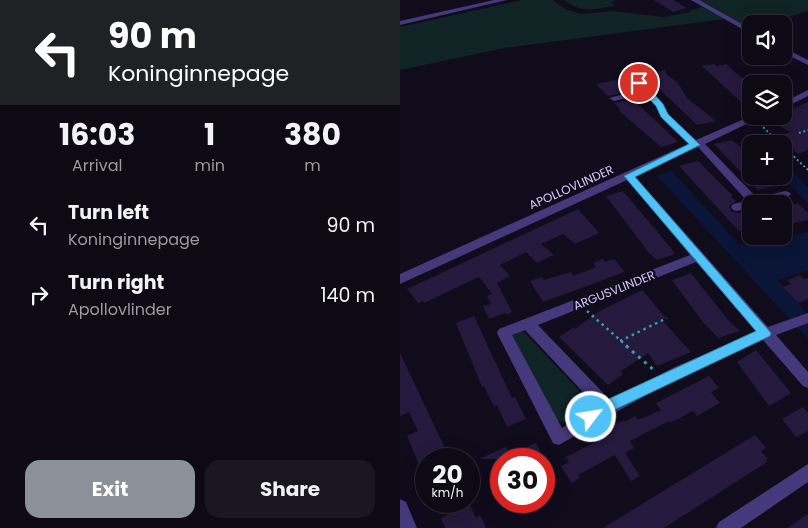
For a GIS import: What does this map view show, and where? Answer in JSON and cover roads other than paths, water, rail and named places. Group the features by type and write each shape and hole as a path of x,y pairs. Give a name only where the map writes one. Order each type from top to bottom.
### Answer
{"street":[{"path":"400,23 504,0"},
{"path":"694,0 742,27"},
{"path":"792,54 808,63"},
{"path":"639,83 660,105 664,115 697,144 747,195"},
{"path":"614,98 646,91"},
{"path":"792,100 808,93"},
{"name":"APOLLOVLINDER","path":"400,279 742,124"},
{"path":"629,176 808,382"},
{"path":"781,195 785,194"},
{"path":"737,207 742,206"},
{"name":"ARGUSVLINDER","path":"699,256 504,333 559,438 607,407 765,333 808,318"},
{"path":"528,324 607,407"},
{"path":"725,528 808,472"},
{"path":"400,508 408,528"}],"water":[{"path":"671,170 740,245 792,245 792,235 808,232 808,270 778,280 808,315 808,339 657,176"},
{"path":"792,172 808,187 808,203 790,185 792,185"}]}
